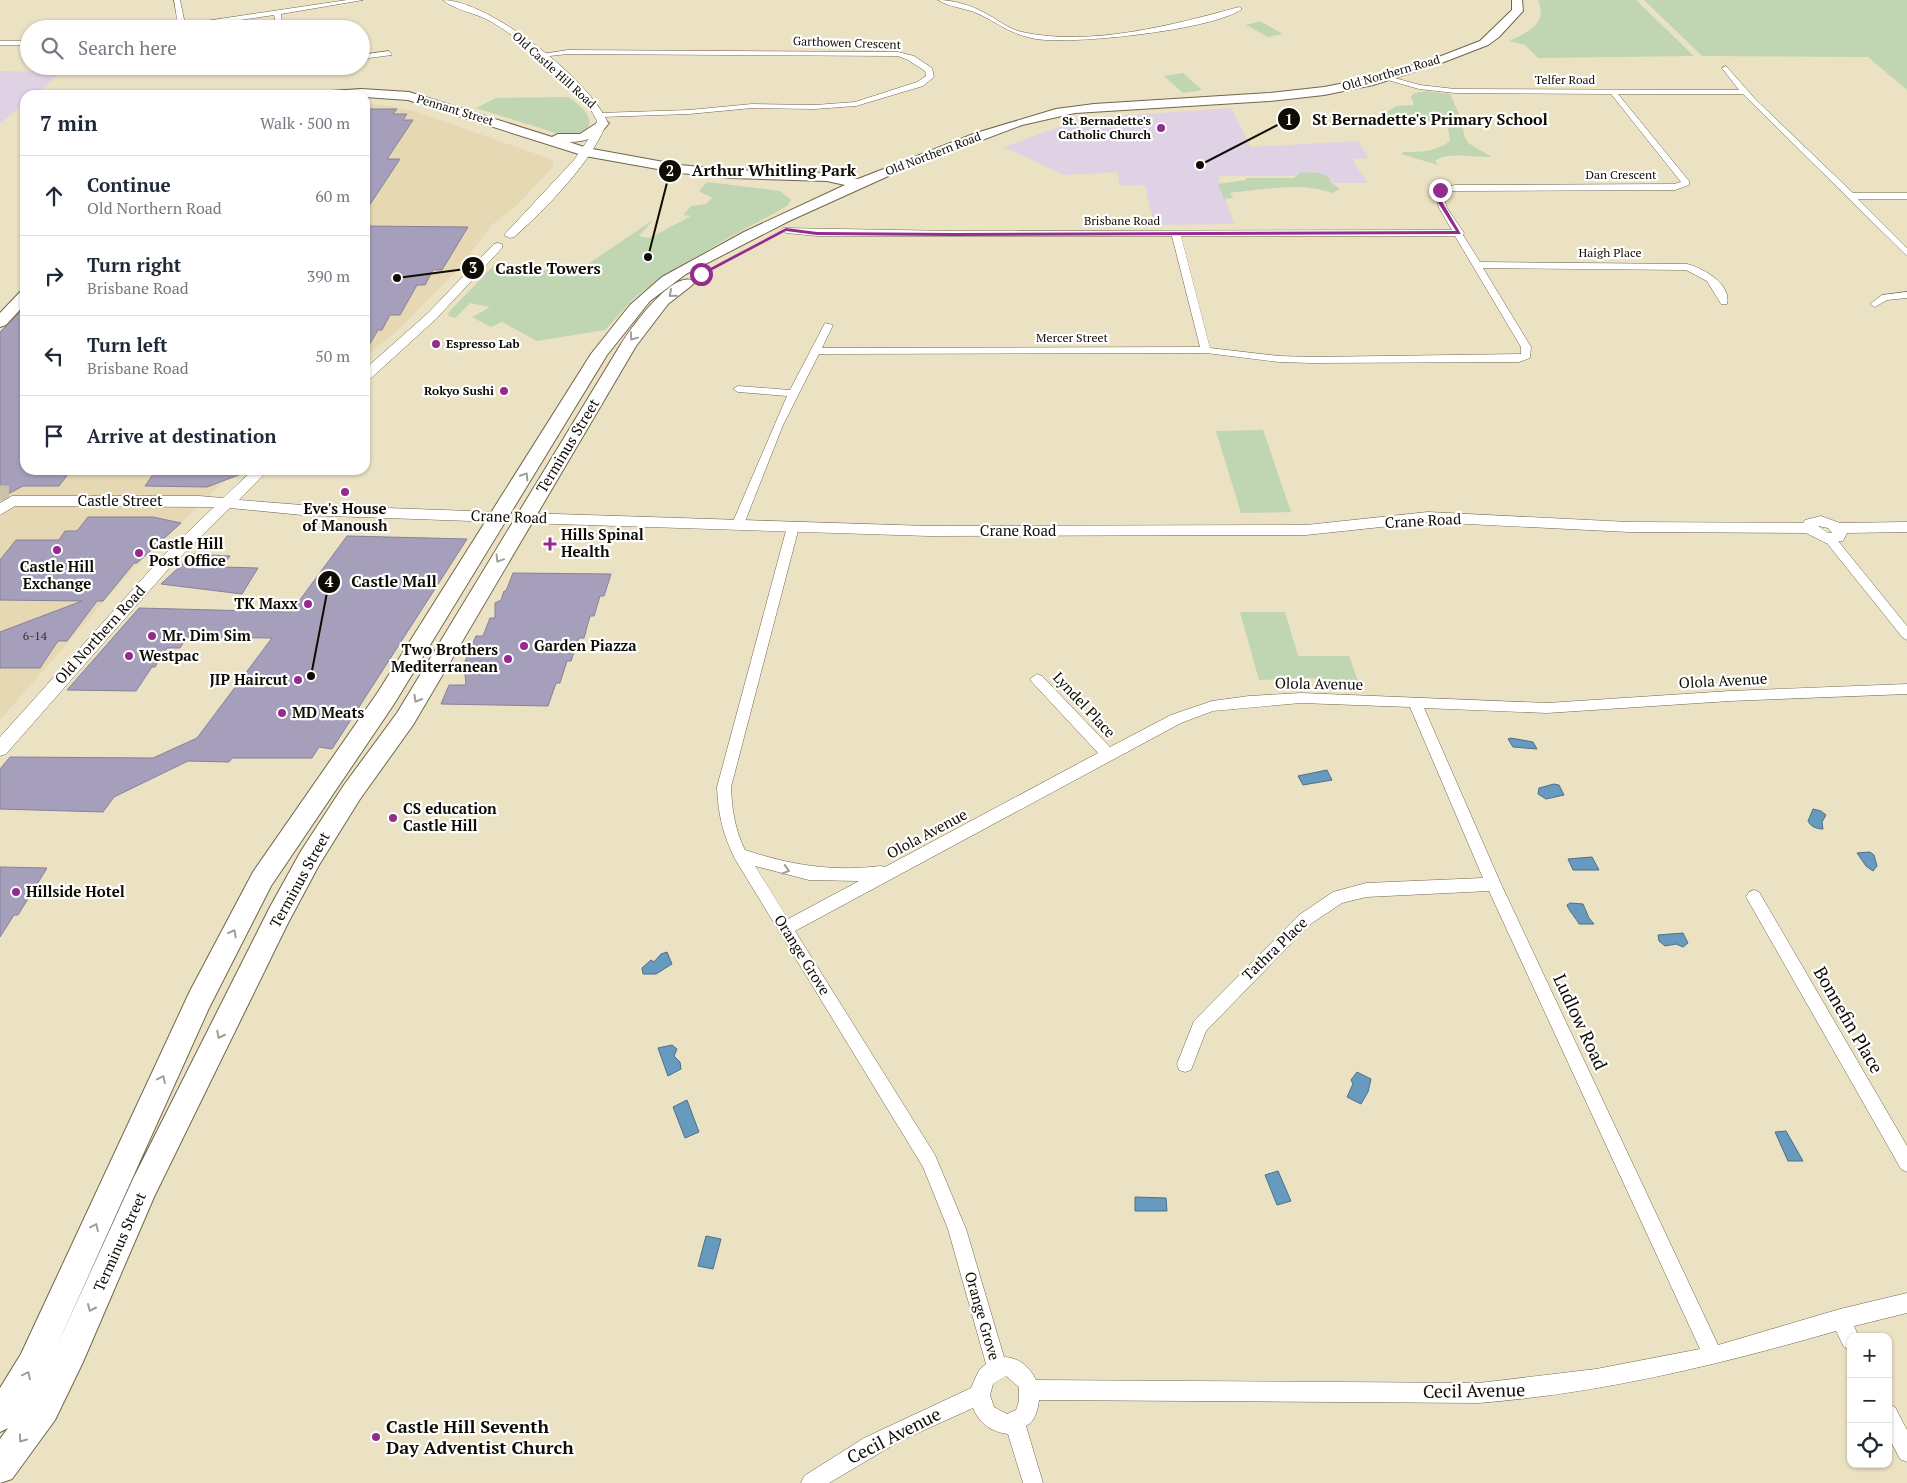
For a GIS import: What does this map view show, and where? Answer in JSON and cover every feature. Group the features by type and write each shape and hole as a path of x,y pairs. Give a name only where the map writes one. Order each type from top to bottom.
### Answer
{"main road":[{"name":"Old Northern Road","path":"615,332 632,310 659,284 704,258 769,226 850,190 1026,120 1091,107 1113,108 1297,94 1346,87 1387,77 1484,43 1495,35 1518,11 1517,0"},
{"path":"1505,10 1508,21"},
{"name":"Pennant Street","path":"370,94 409,96 426,100 540,137 582,156"},
{"name":"Pennant Street","path":"370,100 392,102 431,110 582,156"},
{"name":"Old Northern Road","path":"648,319 681,287 786,230 850,190 870,189 981,145 1066,118 1113,108"},
{"path":"540,137 571,139 587,137 595,132 602,119"},
{"path":"602,119 607,141 617,158"},
{"path":"582,156 617,158 714,173 827,177 850,190"},
{"path":"582,156 790,190 850,190"},
{"path":"769,226 794,205 790,190"},
{"path":"769,226 786,230"},
{"path":"0,304 20,284"},
{"path":"0,322 20,300"},
{"name":"Terminus Street","path":"0,1467 43,1408 72,1351 144,1187 279,915 310,858 352,792 405,719 620,357 648,319"},
{"name":"Terminus Street","path":"0,1415 20,1388 32,1365 199,1000 262,879 386,698 599,354 615,332"},
{"path":"599,354 620,357"},
{"name":"Crane Road","path":"499,517 525,518"},
{"path":"199,1000 237,1001"}],"street":[{"path":"177,0 181,20"},
{"path":"223,20 360,0"},
{"name":"Old Castle Hill Road","path":"370,372 432,316 498,246 512,243 514,237 510,235 536,209 582,156 602,119 590,101 510,29 492,18 447,0"},
{"path":"941,0 975,11 1019,34 1041,37 1108,36 1146,31 1226,14 1239,9"},
{"path":"277,12 278,20"},
{"path":"0,43 20,43"},
{"name":"Garthowen Crescent","path":"540,55 568,52 898,54 922,64 929,70 930,77 920,84 856,104 815,107 752,106 704,112 602,119"},
{"path":"370,56 389,53"},
{"path":"1726,68 1745,92 1907,253"},
{"name":"Telfer Road","path":"1387,77 1405,84 1435,90 1745,92"},
{"name":"Dan Crescent","path":"1460,233 1437,198 1437,192 1440,190 1455,188 1675,187 1686,183 1613,92"},
{"path":"1851,196 1907,196"},
{"name":"Brisbane Road","path":"786,230 826,233 1460,233"},
{"path":"1176,233 1206,350 1279,359 1312,360 1511,360 1526,356 1526,347 1460,233"},
{"name":"Haigh Place","path":"1477,265 1687,267 1707,275 1715,281 1724,302"},
{"path":"1875,304 1885,297 1907,295"},
{"path":"738,524 793,393 817,351 828,325"},
{"name":"Mercer Street","path":"817,351 1206,350"},
{"path":"738,389 793,393"},
{"path":"227,504 256,475"},
{"name":"Castle Street","path":"7,501 199,501 227,504"},
{"name":"Crane Road","path":"227,504 302,510 499,517"},
{"name":"Old Northern Road","path":"0,749 123,609 168,561 227,504"},
{"name":"Crane Road","path":"525,518 929,531 1277,530 1338,527 1437,518 1629,527 1810,528 1818,535 1834,533"},
{"name":"Orange Grove","path":"793,527 724,787 725,810 730,834 740,855 928,1161 957,1229 997,1367"},
{"path":"1834,533 1907,527"},
{"path":"1834,533 1907,635"},
{"name":"Lyndel Place","path":"1037,678 1108,754"},
{"name":"Olola Avenue","path":"786,928 1108,754 1176,719 1212,706 1249,701 1301,698 1547,708 1730,696 1907,689"},
{"name":"Ludlow Road","path":"1415,703 1493,884 1713,1356"},
{"path":"740,855 788,872 837,878 893,870"},
{"name":"Tathra Place","path":"1186,1064 1200,1026 1304,920 1338,897 1366,890 1493,884"},
{"name":"Bonnefin Place","path":"1754,897 1907,1163"},
{"name":"Cecil Avenue","path":"1030,1390 1479,1393 1534,1390 1586,1382 1713,1356 1840,1319 1907,1303"},
{"path":"1840,1319 1847,1333"},
{"path":"997,1367 1014,1368 1022,1373 1030,1390 1028,1409 1022,1418 1015,1422 1007,1424 991,1419 981,1404 979,1395 984,1378 997,1367"},
{"name":"Cecil Avenue","path":"811,1483 876,1442 928,1416 979,1395"},
{"path":"1015,1422 1033,1483"},
{"path":"1892,1422 1907,1452"}],"shaded area":[{"path":"0,71 20,71 20,75 58,75 41,90 20,90 20,107 0,123"},
{"path":"370,104 417,112 553,160 553,167 515,207 493,224 456,271 398,330 370,353"},
{"path":"1231,108 1251,147 1358,141 1369,158 1352,159 1367,183 1327,183 1323,176 1218,176 1234,224 1154,225 1145,185 1120,186 1117,172 1064,175 1004,147 1089,118"},
{"path":"0,334 20,443 20,475 231,475 132,569 0,720"}],"green space":[{"path":"1538,0 1636,0 1694,56 1538,58 1525,45 1509,41 1529,30 1538,21 1540,8"},
{"path":"1644,0 1907,0 1907,90 1868,57 1702,56"},
{"path":"1260,21 1283,34 1268,37 1246,25"},
{"path":"1183,73 1202,90 1183,93 1164,76"},
{"path":"1425,91 1450,94 1462,121 1464,135 1468,143 1492,157 1447,156 1435,161 1438,165 1401,154 1404,152 1434,149 1450,141 1447,122 1438,120 1409,124 1393,120 1384,115 1384,113 1397,106 1414,105 1411,96"},
{"path":"569,97 583,109 589,119 587,129 582,134 559,134 476,108 496,98"},
{"path":"1301,172 1319,173 1329,177 1330,182 1340,189 1332,193 1311,188 1278,188 1232,192 1230,193 1233,198 1224,199 1218,184 1246,180 1246,178 1294,178"},
{"path":"707,182 780,191 791,200 787,206 659,279 633,299 605,330 537,341 502,322 491,327 472,317 490,307 470,303 455,318 448,316 449,312 497,262 504,264 498,270 579,270 653,220 639,236 650,238 691,216 683,215 691,206 706,204 712,198 699,191"},
{"path":"1263,430 1291,512 1241,513 1216,431"},
{"path":"1240,612 1285,612 1298,656 1349,656 1358,681 1305,678 1259,680"}],"water":[{"path":"1508,739 1533,742 1537,749 1513,747"},
{"path":"1327,770 1332,780 1303,785 1298,776"},
{"path":"1554,784 1559,785 1564,795 1546,799 1538,794 1539,788"},
{"path":"1813,809 1821,811 1826,815 1822,822 1823,829 1814,827 1808,821"},
{"path":"1870,852 1874,855 1877,866 1873,871 1866,866 1857,853"},
{"path":"1592,857 1599,870 1573,870 1568,859"},
{"path":"1570,903 1583,904 1594,924 1579,924 1567,905"},
{"path":"1683,933 1688,943 1683,947 1676,944 1665,946 1659,941 1658,935"},
{"path":"667,952 672,964 656,974 643,974 642,968 651,960 654,962 661,954"},
{"path":"672,1045 677,1049 674,1056 680,1062 681,1069 668,1076 658,1048"},
{"path":"1357,1072 1371,1079 1368,1092 1361,1104 1347,1097 1353,1084 1351,1080"},
{"path":"687,1100 699,1132 685,1138 673,1107"},
{"path":"1786,1131 1803,1161 1788,1161 1775,1132"},
{"path":"1278,1171 1291,1201 1277,1205 1265,1175"},
{"path":"1135,1197 1166,1198 1167,1211 1135,1211"},
{"path":"706,1236 721,1239 713,1269 698,1266"}],"building":[{"path":"370,109 397,109 393,114 407,114 403,120 413,120 387,159 400,159 370,204"},
{"path":"370,226 468,227 442,270 433,270 425,285 417,285 400,315 390,315 382,330 378,330 370,344"},
{"path":"20,312 20,475 67,475 59,486 23,486 0,498 0,332"},
{"path":"153,475 238,475 207,487 145,486"},
{"path":"88,517 153,517 181,523 137,563 134,563 103,601 97,601 67,641 58,641 40,668 0,668 0,632 82,601 0,600 0,560 16,540 59,540 65,531 77,531"},
{"path":"347,536 467,539 332,749 319,747 312,758 232,758 229,762 188,761 114,797 103,812 0,809 0,769 10,757 153,758 197,738 272,638 187,637 180,648 167,648 136,691 67,690 139,608 291,612"},
{"path":"193,554 230,556 222,567 258,568 242,594 161,584"},
{"name":"Garden Piazza","path":"513,573 611,574 604,596 600,596 594,616 590,616 584,638 579,638 571,661 567,661 560,683 556,683 548,706 441,704 449,685 466,685 464,664 476,636 483,636 490,618 495,618 495,603 501,600"},
{"name":"Hillside Hotel","path":"0,867 47,868 18,915 14,915 0,937"}],"tunnel":[{"path":"0,493 9,493"}],"place":[{"name":"St. Bernadette's Catholic Church","path":"1161,128"},
{"name":"St Bernadette's Primary School","path":"1200,165"},
{"name":"Arthur Whitling Park","path":"648,257"},
{"name":"Castle Towers","path":"397,278"},
{"name":"Espresso Lab","path":"436,344"},
{"name":"Rokyo Sushi","path":"504,391"},
{"name":"Eve's House of Manoush","path":"345,492"},
{"name":"Hills Spinal Health","path":"550,544"},
{"name":"Castle Hill Exchange","path":"57,550"},
{"name":"Castle Hill Post Office","path":"139,553"},
{"name":"TK Maxx","path":"308,604"},
{"name":"Mr. Dim Sim","path":"152,636"},
{"name":"Garden Piazza","path":"524,646"},
{"name":"Westpac","path":"129,656"},
{"name":"Two Brothers Mediterranean","path":"508,659"},
{"name":"Castle Mall","path":"311,676"},
{"name":"JIP Haircut","path":"298,680"},
{"name":"MD Meats","path":"282,713"},
{"name":"CS education Castle Hill","path":"393,818"},
{"name":"Hillside Hotel","path":"16,892"},
{"name":"Castle Hill Seventh Day Adventist Church","path":"376,1437"}],"route":[{"path":"701,274 786,230 817,233 954,234 1460,233 1437,198 1436,194 1440,190"}]}
